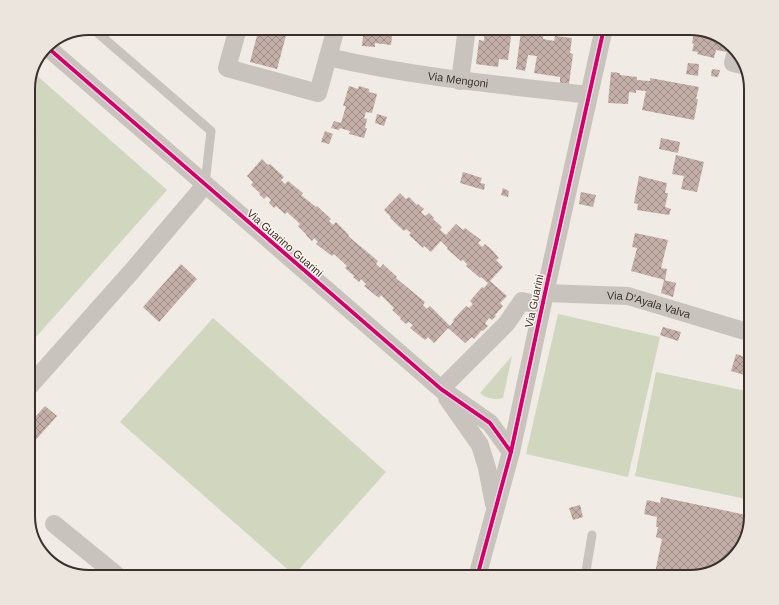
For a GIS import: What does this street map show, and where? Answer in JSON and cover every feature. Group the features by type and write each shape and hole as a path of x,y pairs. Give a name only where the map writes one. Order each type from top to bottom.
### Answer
{"street":[{"path":"236,35 227,68 318,94 334,35"},
{"path":"460,81 466,35"},
{"name":"Via Guarini","path":"479,570 511,452 543,299 602,35"},
{"name":"Via Guarino Guarini","path":"51,50 441,389 490,423 511,452"},
{"name":"Via Mengoni","path":"328,57 366,66 460,81 589,95"},
{"path":"35,380 132,271 205,185"},
{"name":"Via D'Ayala Valva","path":"441,389 508,323 522,301 628,296 744,331"},
{"name":"Via Guarino Guarini","path":"441,389 480,445 487,468 495,509"},
{"path":"490,423 503,421 518,416"},
{"path":"480,445 498,453 511,452"},
{"path":"54,524 110,570"}],"lane":[{"path":"100,35 211,131 205,185"},
{"path":"586,570 592,535"}],"green space":[{"path":"37,76 167,190 35,338 35,85"},
{"path":"558,314 660,337 628,477 526,454"},
{"path":"213,318 386,472 298,570 288,570 120,422"},
{"path":"512,356 503,398 497,399 485,397 480,393"},
{"path":"656,372 744,391 744,499 635,476"}],"building":[{"path":"257,35 286,35 277,69 250,62"},
{"path":"363,35 397,35 392,36 391,45 375,43 375,47 362,46"},
{"path":"484,35 511,35 508,60 499,59 498,67 476,64 479,40 484,41"},
{"path":"520,35 543,35 543,39 554,41 555,36 572,38 570,53 573,54 569,84 560,83 560,77 534,73 537,56 528,55 525,71 516,69"},
{"path":"693,35 701,36 714,41 728,51 728,52 716,50 714,58 697,54 698,52 692,51 694,44 692,43"},
{"path":"688,63 699,64 698,76 686,74"},
{"path":"712,69 720,70 718,77 711,76"},
{"path":"611,72 620,73 620,75 637,77 637,80 650,81 650,78 699,87 694,120 642,110 646,91 636,90 636,93 629,92 628,104 608,103"},
{"path":"349,86 358,89 359,86 369,89 369,92 377,94 372,113 366,112 364,118 367,119 365,128 367,128 364,138 349,134 350,131 340,128 339,130 331,128 334,121 341,123 346,106 343,106"},
{"path":"377,114 387,117 384,126 375,123"},
{"path":"325,131 333,134 329,144 321,142"},
{"path":"661,138 680,142 678,153 659,149"},
{"path":"676,155 704,162 697,192 681,189 684,176 672,174"},
{"path":"262,159 284,177 281,180 285,184 288,181 303,193 301,195 316,207 317,206 331,219 329,221 333,225 336,222 349,235 348,236 378,261 376,264 380,268 383,264 397,277 396,278 425,302 423,305 427,309 430,306 450,326 454,321 453,320 466,306 469,308 473,304 470,301 482,287 484,288 488,283 466,266 467,264 463,260 461,261 447,249 448,248 441,241 431,252 424,246 423,248 409,235 411,233 406,229 404,231 384,210 400,193 406,199 409,197 417,205 418,204 424,209 421,212 425,216 429,213 442,227 440,230 446,235 456,224 463,230 465,228 481,240 478,243 482,247 485,244 499,258 496,260 503,267 490,281 507,296 500,303 503,306 492,320 489,318 485,323 488,326 483,331 482,330 474,339 472,337 465,343 448,328 434,343 428,337 425,340 410,328 413,325 409,322 406,324 400,319 401,318 392,310 394,308 381,295 379,298 364,286 366,284 361,279 359,282 353,277 354,276 345,268 347,266 334,254 332,256 316,244 318,242 314,238 312,241 298,226 300,224 287,212 285,214 276,206 274,208 269,203 271,200 267,196 264,199 259,194 260,193 251,185 253,182 247,176"},
{"path":"463,172 482,178 480,183 485,184 484,190 460,183"},
{"path":"639,176 667,183 665,193 668,193 665,207 671,209 669,215 637,210 638,204 634,203"},
{"path":"503,188 509,191 508,197 501,195"},
{"path":"581,192 596,195 593,207 579,204"},
{"path":"635,233 668,240 661,268 667,269 665,280 631,271 637,248 632,247"},
{"path":"181,264 197,279 159,322 143,307"},
{"path":"664,280 676,283 673,297 661,293"},
{"path":"663,327 681,332 678,341 660,335"},
{"path":"736,354 744,357 744,375 731,371"},
{"path":"45,406 57,416 35,441 35,417"},
{"path":"661,497 744,515 741,534 733,549 726,557 714,564 697,570 656,570 662,539 656,537 658,527 656,527 657,517 644,514 647,500 660,503"},
{"path":"580,505 583,517 573,520 569,508"}],"cycle path":[{"path":"479,570 511,452 602,35"},
{"path":"51,50 441,389 490,423 511,452"}]}
